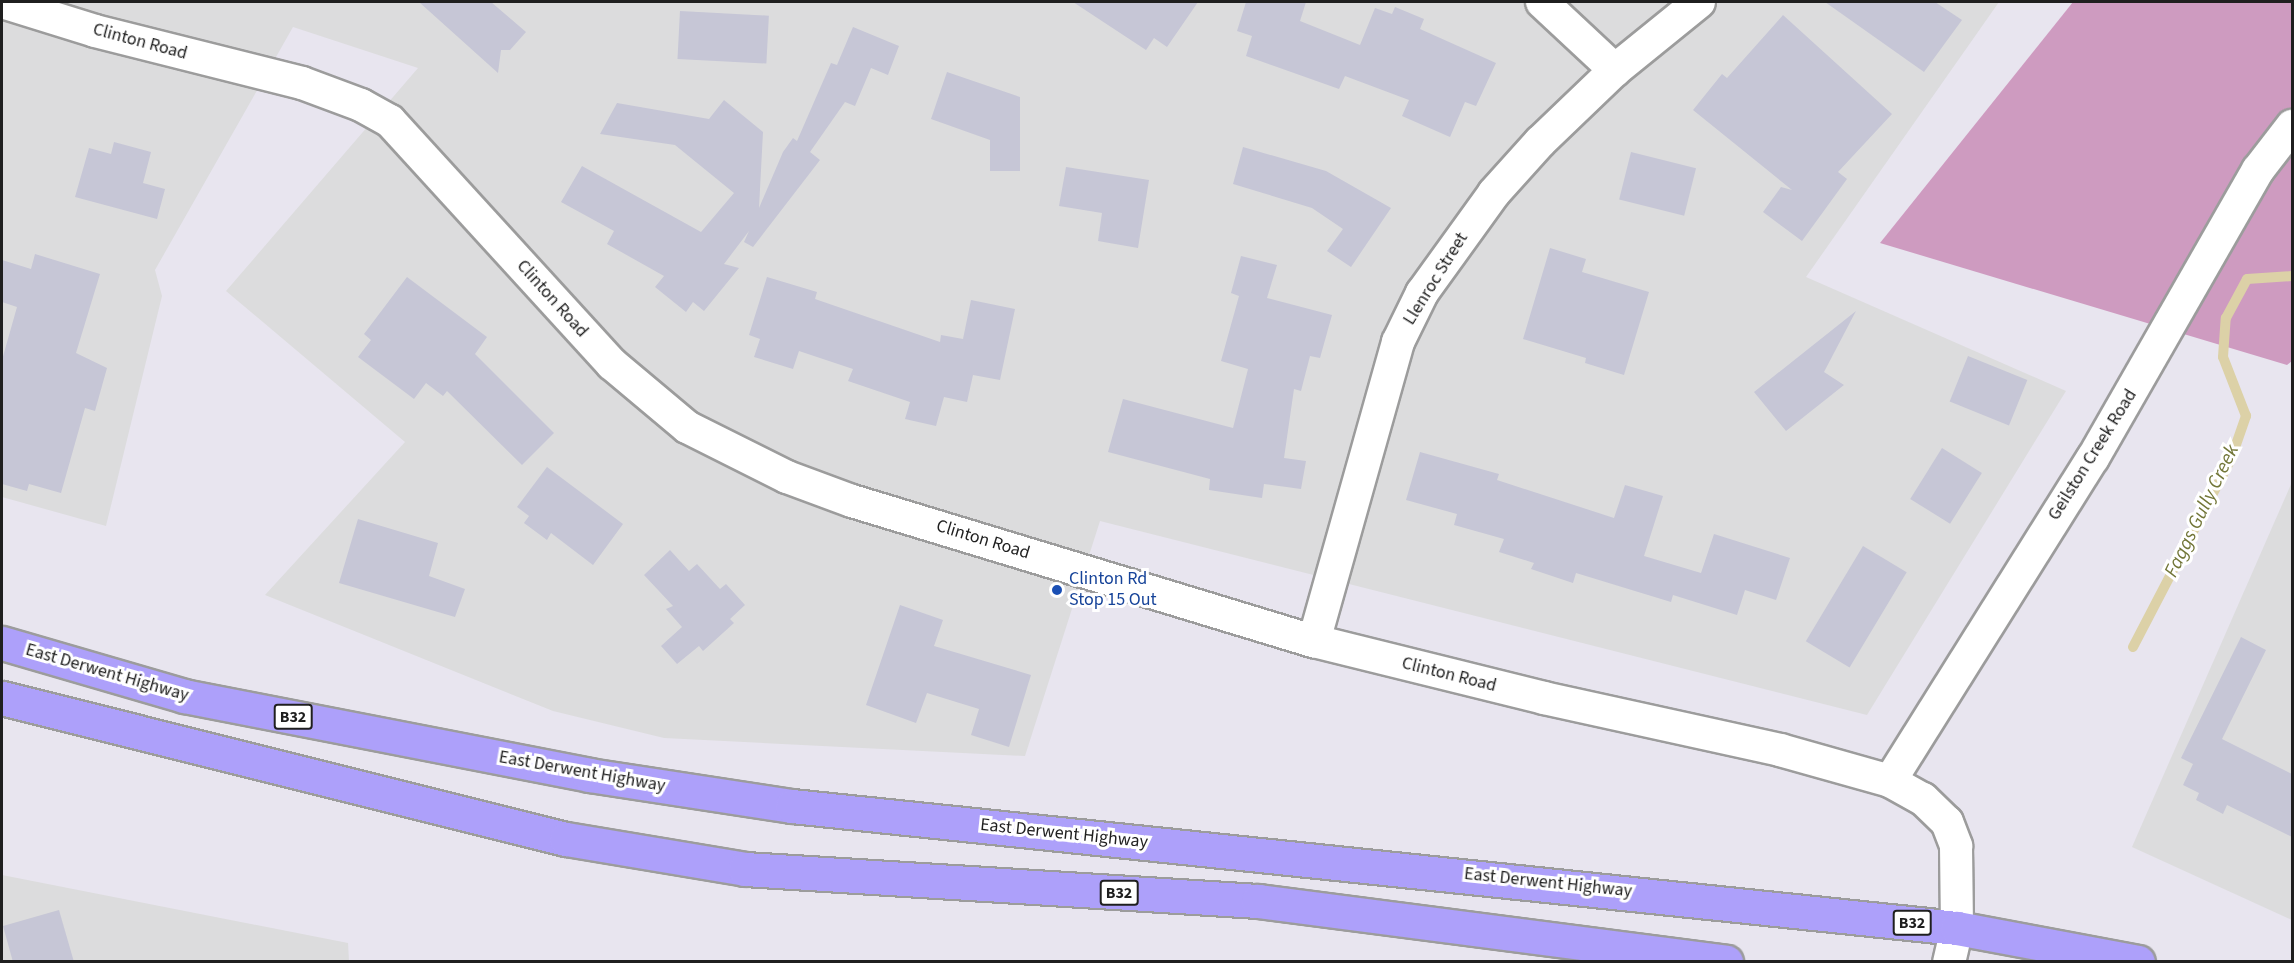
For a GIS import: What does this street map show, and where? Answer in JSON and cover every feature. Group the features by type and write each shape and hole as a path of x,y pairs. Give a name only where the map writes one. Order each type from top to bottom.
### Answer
{"main road":[{"name":"East Derwent Highway","path":"2,643 184,696 589,775 792,806 1957,928 2138,962"},
{"name":"B32","path":"2,698 566,839 745,869 1258,901 1726,962"}],"street":[{"name":"Clinton Road","path":"2,2 95,30 302,83 361,105 390,121 612,364 687,427 733,452 852,501 1314,641 1544,698 1780,750 1890,781 1923,799 1947,822 1956,846 1957,928 1949,962"},
{"path":"1542,2 1615,70"},
{"name":"Llenroc Street","path":"1314,641 1398,342 1422,293 1494,193 1615,70 1699,2"},
{"name":"Geilston Creek Road","path":"1890,781 2093,458 2258,170 2292,126"}],"shaded area":[{"path":"2,2 1999,2 1806,277 2066,391 1867,715 1100,521 1025,756 664,738 553,711 265,595 405,442 226,291 418,68 293,27 155,270 162,296 106,526 2,497"},
{"path":"2073,2 2292,2 2292,361 2287,365 1880,243"},
{"path":"2292,482 2292,920 2132,847"},
{"path":"2,875 348,943 349,961 2,961"}],"building":[{"path":"419,2 491,2 526,32 510,50 501,50 498,73"},
{"path":"1073,2 1198,2 1167,47 1154,38 1146,50"},
{"path":"1246,2 1306,2 1300,21 1360,45 1375,8 1392,14 1395,7 1424,19 1420,29 1496,63 1476,106 1465,102 1450,137 1402,116 1409,100 1345,76 1339,89 1246,56 1252,36 1237,31"},
{"path":"1825,2 1935,2 1962,20 1924,72"},
{"path":"680,11 769,16 766,64 677,59"},
{"path":"1783,15 1892,114 1838,172 1847,179 1802,241 1763,212 1781,187 1792,190 1693,110 1722,74 1727,78"},
{"path":"853,27 899,46 888,75 871,68 855,106 845,102 810,152 820,160 753,247 744,242 749,231 724,264 739,268 704,311 693,302 686,312 655,287 664,276 607,244 614,231 561,202 582,166 701,232 734,193 675,145 600,134 617,103 709,119 724,100 763,132 759,208 783,152 793,138 797,141 831,63 837,65"},
{"path":"947,72 1020,97 1020,171 990,171 990,140 931,119"},
{"path":"114,142 151,152 143,183 165,189 157,219 75,197 89,148 111,154"},
{"path":"1243,147 1326,171 1391,208 1351,267 1327,251 1343,229 1312,208 1233,184"},
{"path":"1631,152 1696,168 1684,216 1619,200"},
{"path":"1066,167 1149,180 1138,248 1098,241 1102,213 1059,206"},
{"path":"1550,248 1586,259 1582,272 1649,292 1624,375 1585,363 1586,358 1523,339"},
{"path":"35,254 100,274 76,353 107,368 95,411 85,408 61,493 29,484 27,491 2,484 2,360 17,307 2,302 2,260 31,269"},
{"path":"1241,256 1277,265 1267,298 1332,315 1320,358 1310,356 1301,391 1294,389 1284,458 1306,461 1301,489 1264,484 1262,498 1209,490 1210,479 1108,452 1123,399 1233,428 1248,369 1221,361 1239,296 1231,293"},
{"path":"407,277 487,337 475,354 554,433 522,465 447,391 443,396 426,383 414,399 358,357 371,340 364,334"},
{"path":"767,277 817,292 815,299 940,342 941,335 963,339 971,300 1015,309 1000,380 973,375 967,402 944,397 936,426 905,419 910,402 848,381 853,369 799,351 793,369 754,357 760,339 749,335"},
{"path":"1856,311 1824,372 1844,385 1786,431 1754,392"},
{"path":"1968,356 2027,380 2009,425 1950,401"},
{"path":"1942,448 1982,473 1950,524 1910,499"},
{"path":"1420,452 1499,474 1497,480 1614,518 1625,485 1663,496 1644,556 1701,573 1714,534 1790,558 1776,600 1745,590 1737,615 1673,595 1671,602 1576,573 1573,583 1531,569 1534,563 1499,552 1504,539 1454,525 1457,514 1406,500"},
{"path":"547,467 623,524 593,565 551,533 547,540 524,523 529,516 517,507"},
{"path":"358,519 438,543 429,576 465,589 455,617 339,583"},
{"path":"1863,546 1907,572 1850,667 1806,641"},
{"path":"670,550 689,571 697,564 720,589 726,584 745,605 730,619 734,623 703,651 699,646 677,664 661,646 682,627 666,609 673,606 644,575"},
{"path":"900,605 943,620 934,646 1031,675 1009,747 971,735 979,709 927,693 916,723 866,705"},
{"path":"2241,637 2266,650 2222,739 2292,774 2292,837 2227,805 2223,814 2196,800 2199,793 2183,785 2193,764 2181,758"},
{"path":"59,910 74,962 13,962 3,926"}],"waterway":[{"name":"Faggs Gully Creek","path":"2133,647 2231,459 2246,416 2223,357 2226,318 2247,279 2292,276"}],"place":[{"name":"Clinton Rd Stop 15 Out","path":"1057,590"}]}
